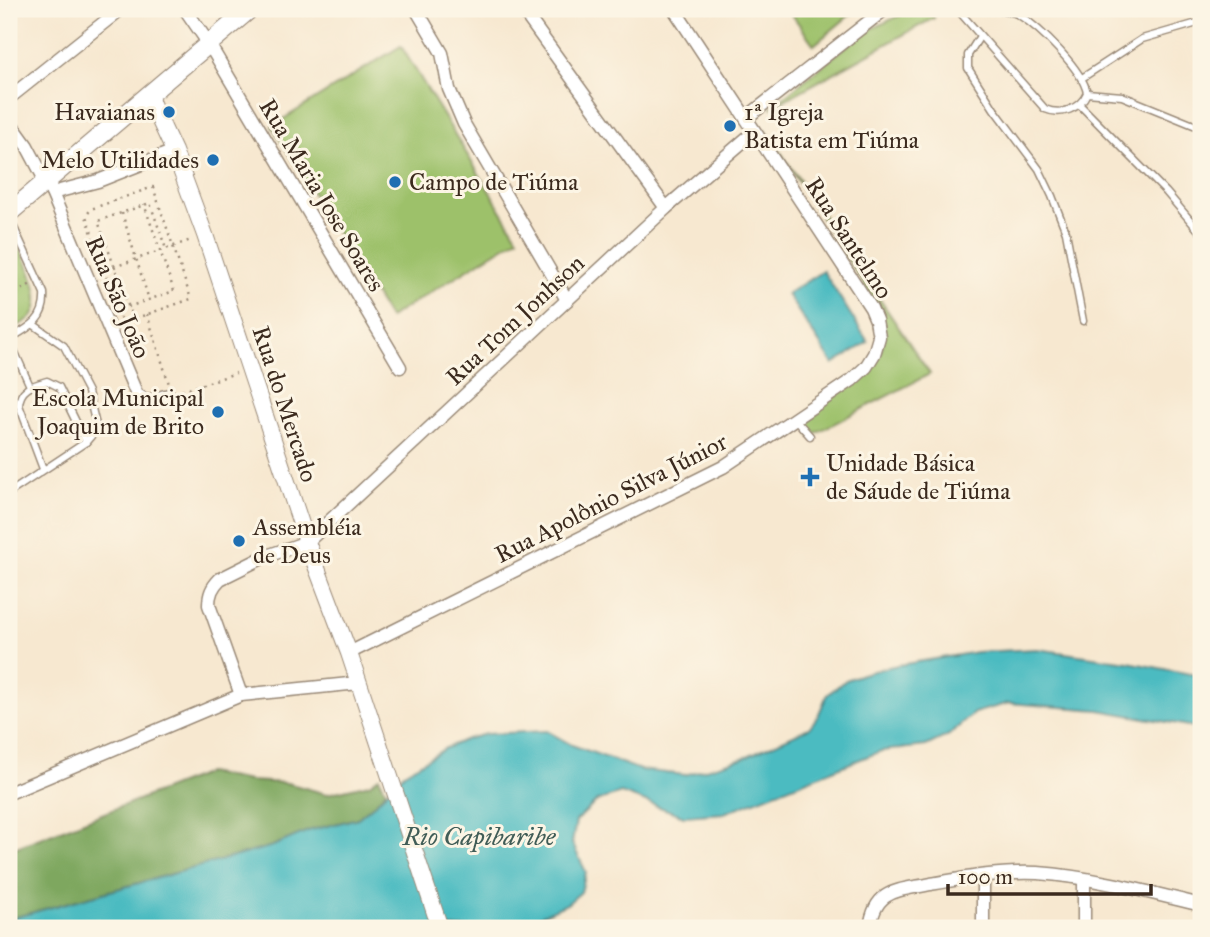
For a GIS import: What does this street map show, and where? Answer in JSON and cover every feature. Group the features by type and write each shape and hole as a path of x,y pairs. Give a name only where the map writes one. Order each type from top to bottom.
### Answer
{"main road":[{"path":"9,215 49,188 148,95 250,9"},
{"name":"Rua do Mercado","path":"148,95 174,151 205,235 307,542 349,653 439,928"}],"street":[{"path":"9,98 121,9"},
{"name":"Rua Maria Jose Soares","path":"185,9 209,44 400,367"},
{"path":"416,9 442,53 451,96 464,124 567,300"},
{"path":"522,9 666,208"},
{"name":"Rua Santelmo","path":"674,9 871,308 879,337 874,354"},
{"path":"746,118 885,9"},
{"name":"Rua São João","path":"9,121 27,146 49,188 137,395 147,401 169,395"},
{"name":"Rua Tom Jonhson","path":"307,542 666,208 754,132"},
{"path":"49,188 98,181 174,151"},
{"name":"Rua Apolônio Silva Júnior","path":"349,653 723,467 852,380 866,368 874,354"},
{"path":"241,695 209,605 215,584 264,557 307,542"},
{"path":"9,793 241,695 359,684"},
{"path":"870,928 875,905 886,895 983,877 1036,873 1084,880 1201,905"},
{"path":"982,928 983,877"},
{"path":"1084,880 1084,928"}],"lane":[{"path":"957,9 1045,109 1059,113 1080,105 1087,93 1082,78 1038,29 1012,12 993,9"},
{"path":"1082,78 1142,39 1201,22"},
{"path":"980,36 968,55 968,68 1038,169 1052,196 1066,232 1083,321"},
{"path":"1087,93 1122,96 1201,128"},
{"path":"1080,105 1156,182 1201,233"},
{"path":"9,215 44,293 44,308 34,325 9,339 30,386"},
{"path":"9,492 86,442 96,425 88,392 64,346 34,325"},
{"path":"43,469 19,405 20,396 30,386 47,381 59,387 86,442"},
{"path":"796,420 810,436"}],"path":[{"path":"153,187 191,299 147,314 122,323 86,216 91,209 153,187"},
{"path":"133,319 98,221 150,203 166,249"},
{"path":"128,307 174,292 144,205"},
{"path":"122,213 149,300"},
{"path":"114,267 205,235"},
{"path":"16,293 34,283 35,285"},
{"path":"9,286 16,293 16,300 9,308 16,326"},
{"path":"147,314 172,394 249,369"},
{"path":"9,330 21,324"}],"green space":[{"path":"788,9 857,9 814,45"},
{"path":"913,9 932,9 934,18 770,108 863,33"},
{"name":"Campo de Tiúma","path":"401,46 518,238 389,318 272,126"},
{"path":"765,129 930,374 810,436 808,420 815,411 873,366 883,341 882,313"},
{"path":"13,234 32,275 37,297 32,316 9,330 9,237"},
{"path":"207,773 249,781 287,783 327,794 369,784 379,777 386,791 358,818 308,831 273,846 9,919 9,850"}],"water":[{"path":"823,271 868,342 833,364 787,294"},
{"name":"Rio Capibaribe","path":"1037,649 1201,676 1201,728 1099,710 1009,703 974,713 949,735 926,746 881,751 724,813 684,816 621,793 597,801 576,821 572,843 586,872 581,892 567,904 513,928 9,928 9,919 273,846 308,831 358,818 404,773 467,739 486,734 547,731 572,745 640,770 685,775 743,758 809,728 818,716 827,695 846,680 862,674 977,652"}],"place":[{"name":"Havaianas","path":"169,112"},
{"name":"1ª Igreja Batista em Tiúma","path":"730,126"},
{"name":"Melo Utilidades","path":"213,160"},
{"name":"Campo de Tiúma","path":"395,182"},
{"name":"Escola Municipal Joaquim de Brito","path":"218,412"},
{"name":"Unidade Básica de Sáude de Tiúma","path":"810,477"},
{"name":"Assembléia de Deus","path":"239,541"}]}
